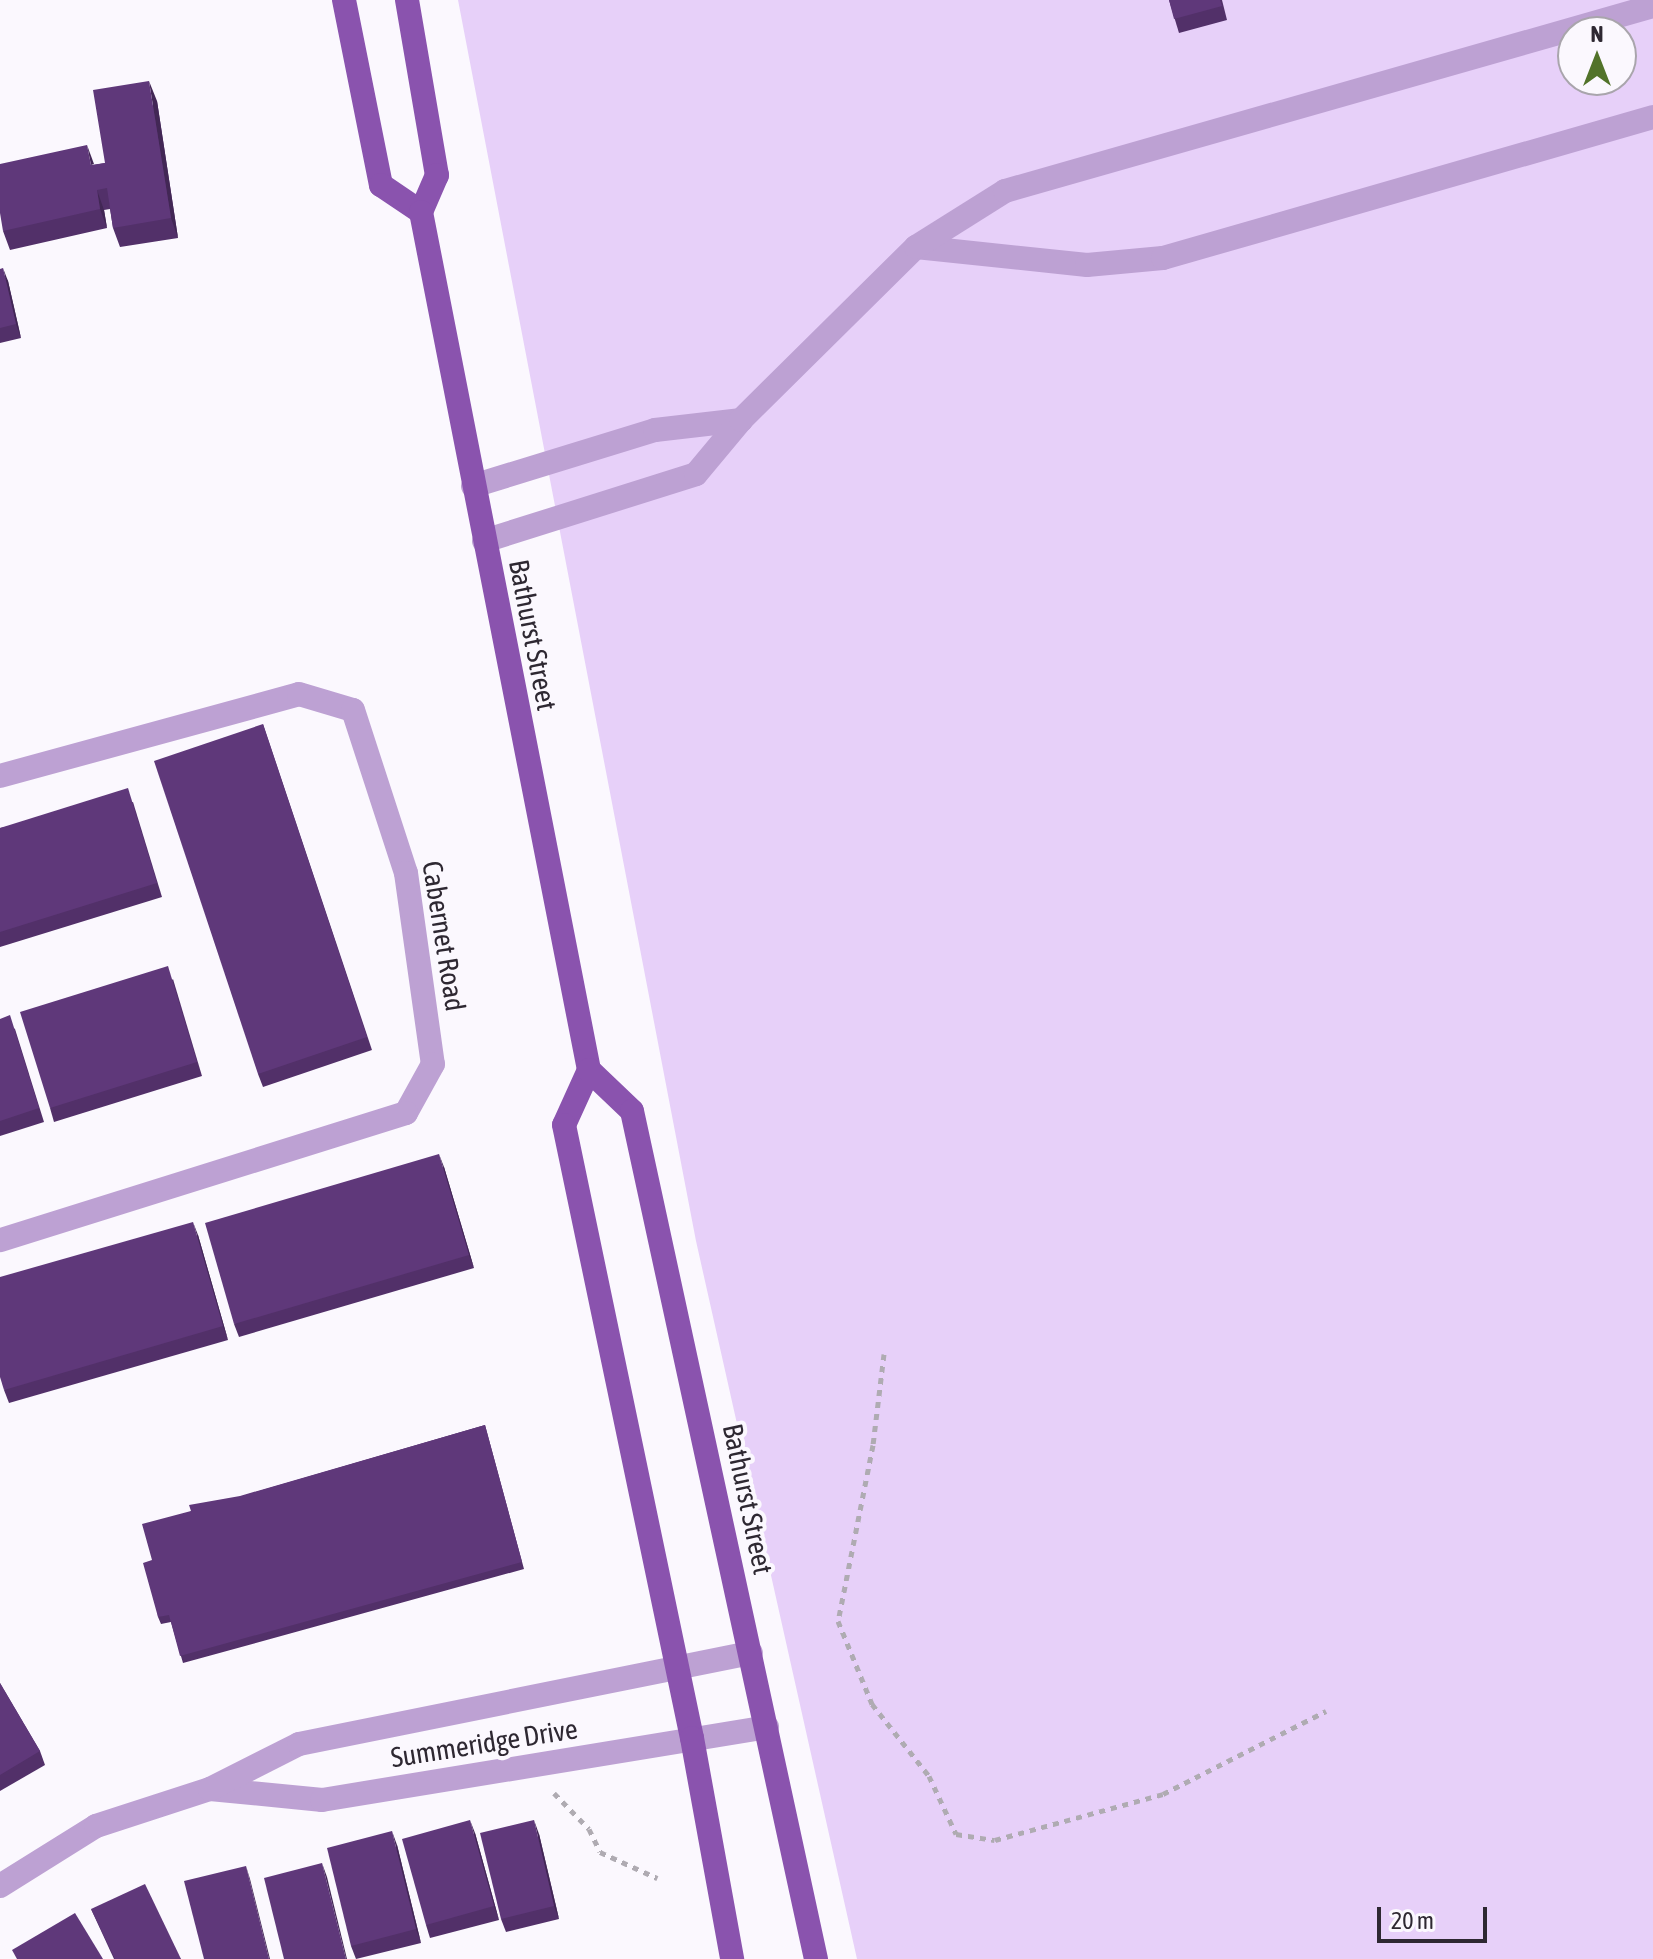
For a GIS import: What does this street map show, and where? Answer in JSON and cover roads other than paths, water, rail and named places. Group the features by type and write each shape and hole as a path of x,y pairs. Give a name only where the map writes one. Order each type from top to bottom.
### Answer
{"main road":[{"path":"344,0 381,185 421,212 437,175 407,0"},
{"name":"Bathurst Street","path":"421,212 589,1070 632,1111 816,1959"},
{"path":"589,1070 564,1125 692,1738 732,1959"}],"street":[{"path":"484,541 696,474 741,420 916,247 1005,191 1653,6"},
{"path":"916,247 1087,265 1163,258 1653,117"},
{"path":"473,486 655,430 741,420"},
{"name":"Cabernet Road","path":"0,776 299,694 353,710 406,873 433,1064 406,1113 0,1240"},
{"name":"Summeridge Drive","path":"0,1886 96,1826 210,1789 299,1744 751,1653"},
{"name":"Summeridge Drive","path":"210,1789 322,1800 767,1727"}]}
